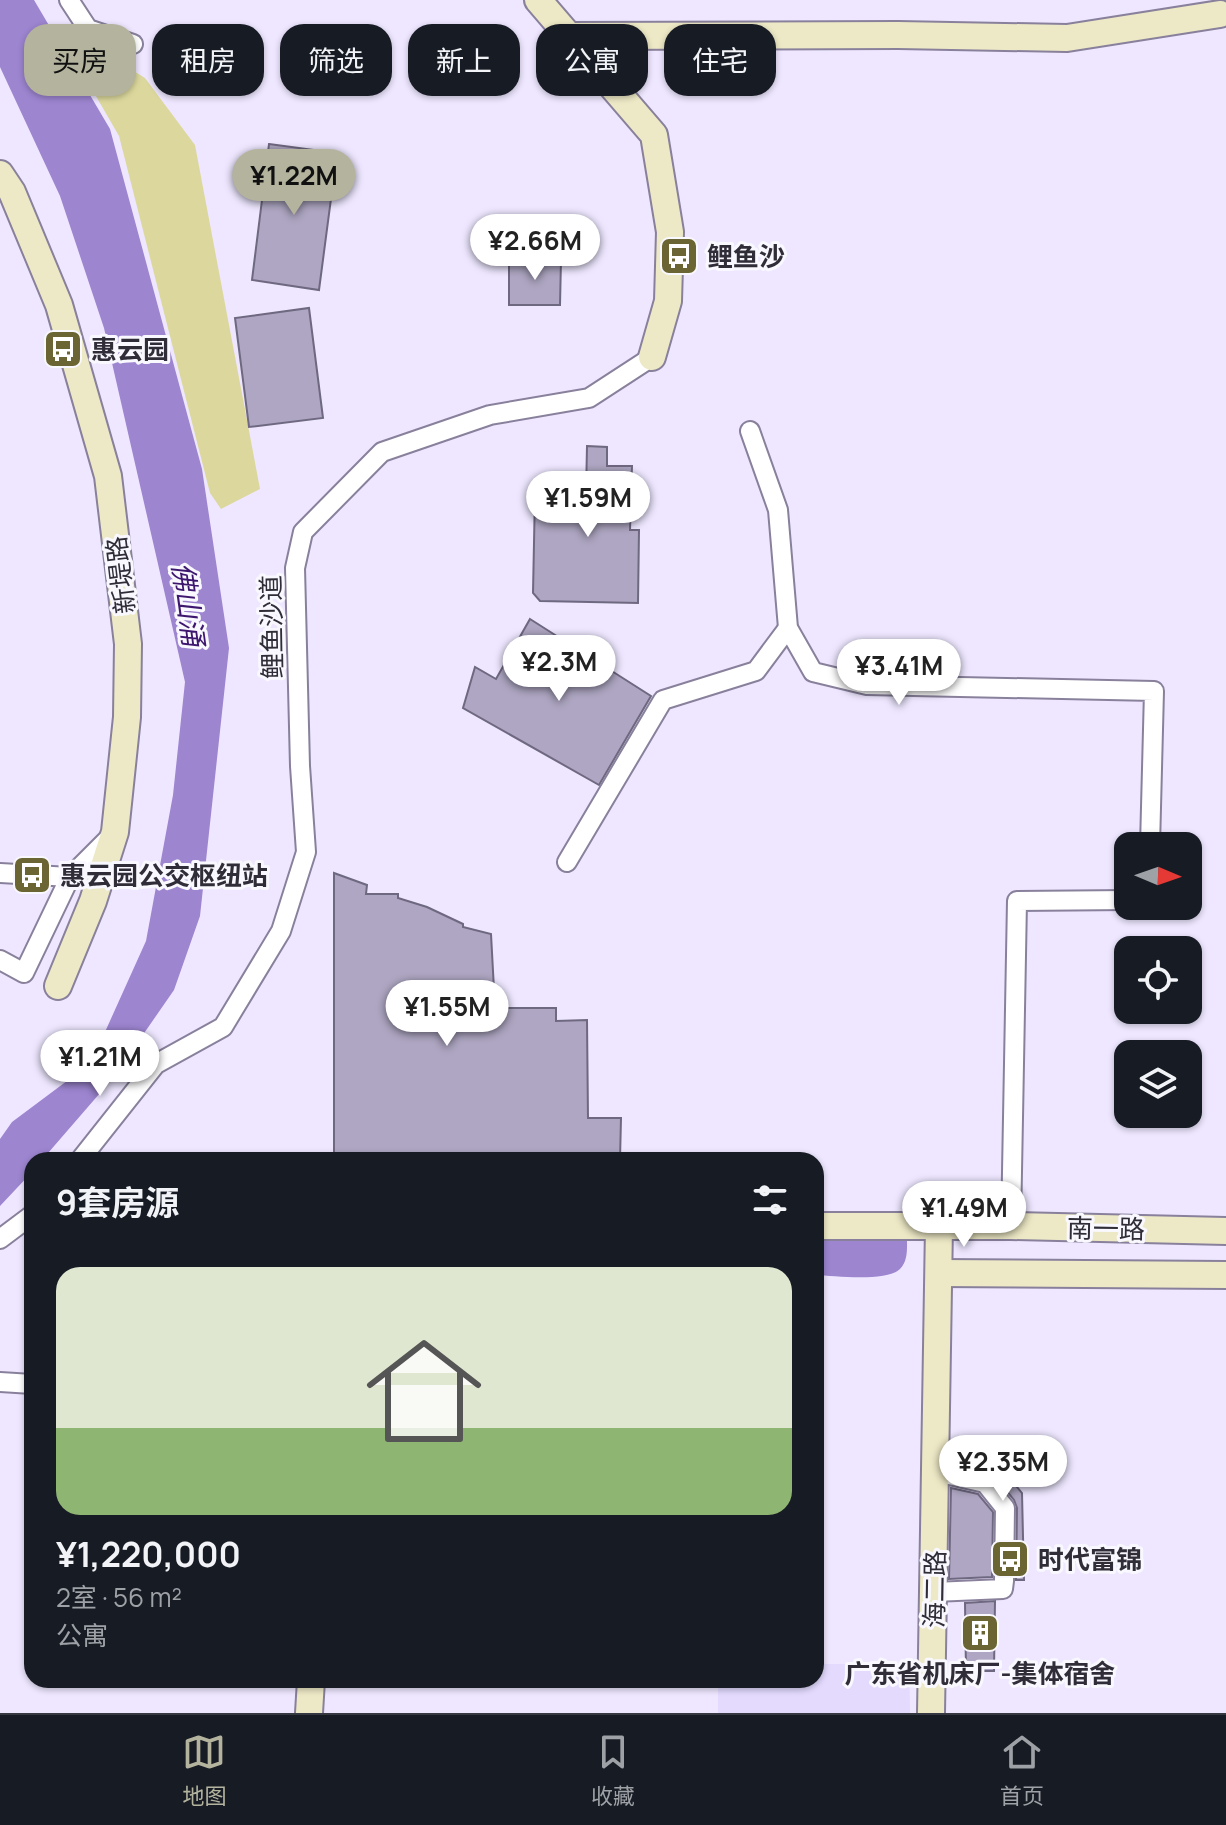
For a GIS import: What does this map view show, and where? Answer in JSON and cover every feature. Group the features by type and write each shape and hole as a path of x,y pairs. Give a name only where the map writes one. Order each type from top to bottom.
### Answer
{"street":[{"path":"69,0 85,24"},
{"path":"538,0 559,24"},
{"path":"648,36 1067,38 1223,13"},
{"path":"621,96 654,135 670,232 668,301 652,357"},
{"name":"新堤路","path":"0,174 12,192 59,305 108,476 128,644 127,717 115,832 93,901 58,986"},
{"name":"鲤鱼沙道","path":"86,1152 156,1064 223,1027 281,931 306,852 300,766 295,568 303,532 382,452 490,415 589,398 652,357"},
{"path":"750,431 778,510 788,628 813,672 867,685 1154,691 1150,832"},
{"path":"567,862 663,700 756,671 788,628"},
{"path":"0,960 24,973 70,877 115,832"},
{"path":"0,873 70,877"},
{"path":"1011,1226 1017,901 1114,900"},
{"path":"0,1239 24,1221"},
{"name":"南一路","path":"824,1226 1226,1231"},
{"name":"海二路","path":"931,1713 939,1226"},
{"name":"南一路","path":"939,1273 1226,1275"},
{"path":"0,1382 24,1384"},
{"path":"934,1592 1003,1589 1005,1508 985,1483 936,1472"},
{"path":"309,1713 311,1688"}],"shaded area":[{"path":"136,72 145,78 152,87 152,96 158,96 195,145 260,489 221,509 210,493 119,136 96,96 136,96"},
{"path":"824,1664 909,1664 910,1713 718,1713 718,1688 824,1688"}],"water":[{"name":"佛山涌","path":"0,0 34,0 48,24 24,24 24,96 91,96 110,129 202,469 229,648 200,916 174,990 113,1078 49,1152 24,1152 24,1180 0,1206 0,1139 12,1122 91,1063 146,941 173,795 185,682 104,328 60,196 0,67"},
{"path":"907,1238 906,1255 900,1269 884,1276 824,1275 824,1239"}],"building":[{"path":"269,144 337,153 319,290 252,280"},
{"path":"509,259 561,260 560,305 509,305"},
{"path":"309,308 323,418 249,427 235,318"},
{"path":"587,446 607,447 607,466 632,466 630,530 639,530 638,603 540,601 533,593 535,493 586,494"},
{"path":"530,619 651,696 599,785 463,708 475,667 496,679"},
{"path":"334,873 367,885 366,894 398,894 398,898 427,907 463,924 463,927 491,934 495,1008 556,1008 556,1021 587,1020 588,1118 621,1118 620,1152 334,1152"},
{"path":"951,1457 977,1459 1008,1476 1022,1493 1024,1580 1016,1580 1017,1508 1014,1500 994,1475 951,1463"},
{"path":"951,1488 978,1494 993,1512 992,1577 949,1579"},
{"name":"广东省机床厂-集体宿舍","path":"995,1601 994,1671 966,1671 965,1603"}],"place":[{"name":"鲤鱼沙","path":"679,256"},
{"name":"惠云园","path":"63,349"},
{"name":"惠云园公交枢纽站","path":"32,875"},
{"name":"时代富锦","path":"1010,1559"},
{"name":"广东省机床厂-集体宿舍","path":"980,1633"}]}
